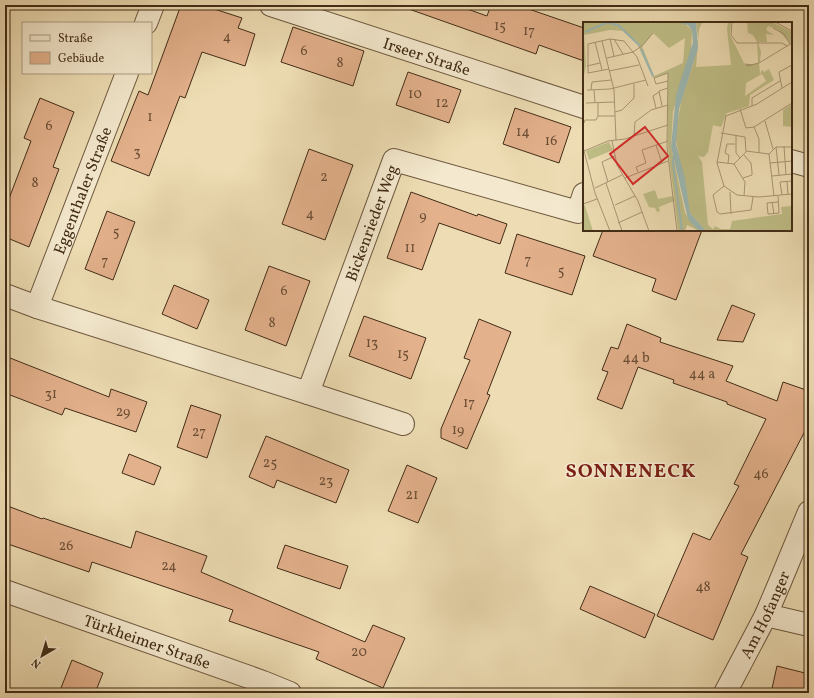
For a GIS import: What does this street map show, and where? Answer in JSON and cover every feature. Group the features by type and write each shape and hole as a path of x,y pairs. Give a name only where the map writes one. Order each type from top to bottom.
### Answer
{"street":[{"path":"146,22 153,5"},
{"name":"Irseer Straße","path":"271,5 583,107"},
{"name":"Eggenthaler Straße","path":"37,307 127,74"},
{"name":"Bickenrieder Weg","path":"308,393 394,160 578,212 583,197"},
{"path":"792,161 809,166"},
{"path":"5,295 37,307 404,424"},
{"name":"Am Hofanger","path":"725,693 766,615 809,512"},
{"name":"Türkheimer Straße","path":"5,591 260,688 290,693"},
{"path":"766,615 809,625"}],"building":[{"path":"181,5 202,5 242,18 238,28 255,34 245,66 202,52 185,98 180,96 149,176 111,161 139,91 148,95"},
{"path":"407,5 456,5 487,16 491,5 517,5 583,28 583,61 539,45 536,54 406,8"},
{"path":"293,27 364,51 353,86 281,62"},
{"path":"408,72 461,90 449,123 396,105"},
{"path":"40,98 74,112 53,167 59,169 29,247 5,237 5,209 31,141 24,138"},
{"path":"515,108 571,127 559,163 503,144"},
{"path":"309,149 353,165 325,240 282,224"},
{"path":"411,192 477,216 478,214 507,224 500,244 439,223 422,270 387,258"},
{"path":"107,211 135,222 113,280 85,269"},
{"path":"603,231 702,231 676,300 652,291 656,279 593,256"},
{"path":"517,234 585,256 572,295 505,273"},
{"path":"269,266 310,281 286,346 245,330"},
{"path":"174,285 209,300 197,329 162,314"},
{"path":"732,305 755,314 743,342 717,340"},
{"path":"364,316 426,338 411,379 349,356"},
{"path":"479,319 511,332 487,394 490,395 467,449 441,438 441,429 470,360 464,358"},
{"path":"627,324 661,338 660,342 733,366 726,381 777,401 783,382 809,391 809,420 805,431 741,554 748,557 713,640 657,616 693,533 710,540 739,486 734,484 766,419 727,404 727,402 673,383 674,380 638,367 622,409 597,399 608,372 602,370 611,347 618,349"},
{"path":"5,356 109,397 111,389 147,402 136,432 65,408 62,415 5,393"},
{"path":"191,405 221,415 207,458 177,447"},
{"path":"266,436 349,470 336,503 277,480 274,488 249,477"},
{"path":"129,454 161,467 154,485 122,473"},
{"path":"407,465 437,478 418,523 388,511"},
{"path":"5,505 42,519 43,518 131,548 136,531 207,556 201,572 365,642 373,625 405,638 383,688 316,659 319,652 229,621 233,610 92,562 89,572 5,543"},
{"path":"285,545 348,566 340,589 277,568"},
{"path":"590,586 655,614 645,638 580,609"},
{"path":"72,660 103,673 95,693 59,693"},
{"path":"777,666 809,674 809,693 771,693"}],"district":[{"name":"SONNENECK","path":"631,470"}]}
